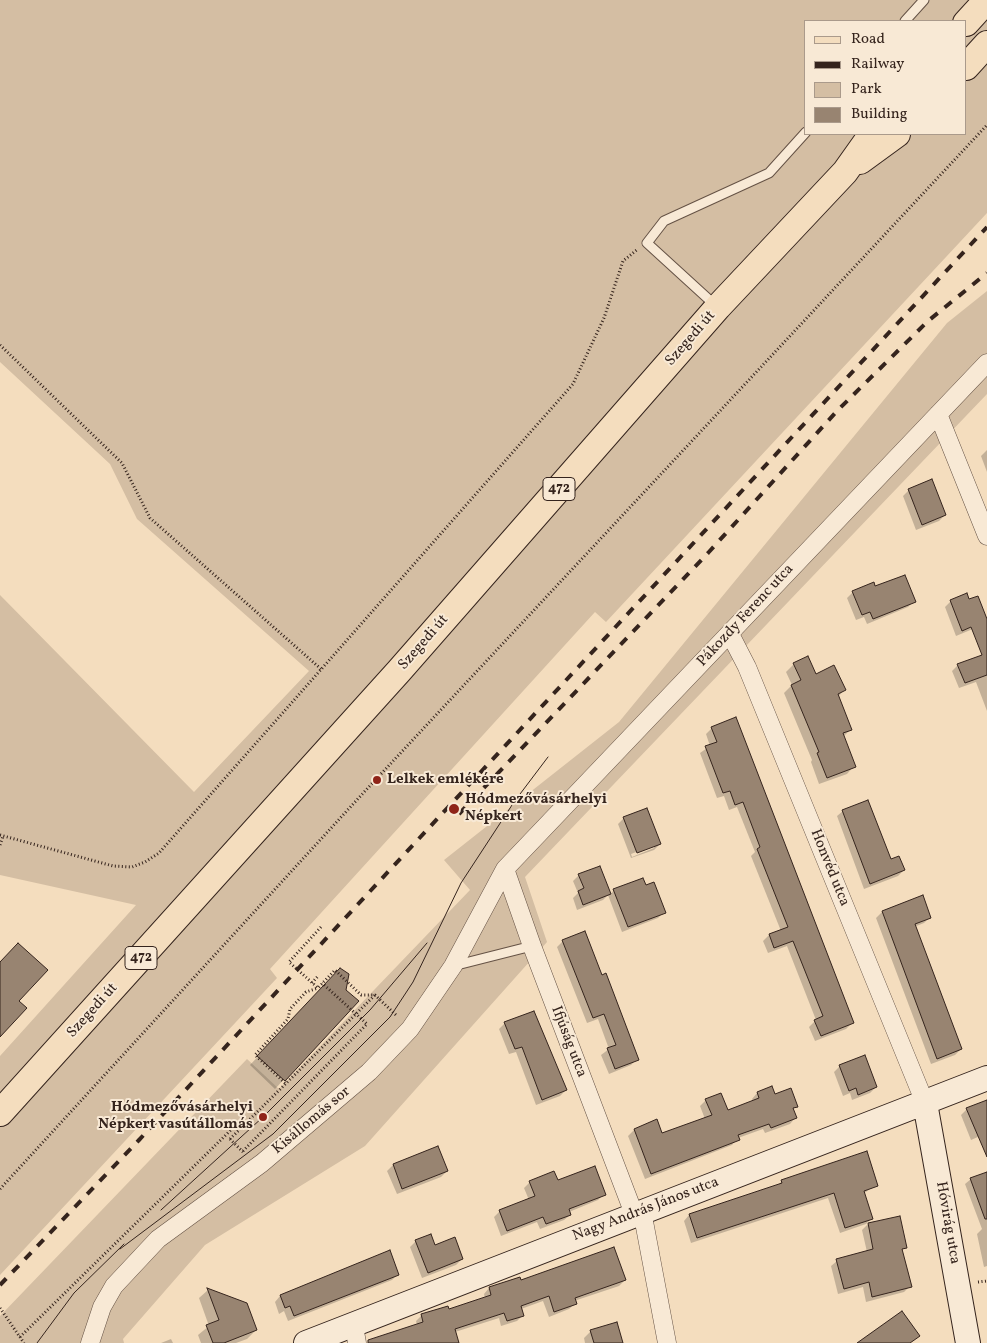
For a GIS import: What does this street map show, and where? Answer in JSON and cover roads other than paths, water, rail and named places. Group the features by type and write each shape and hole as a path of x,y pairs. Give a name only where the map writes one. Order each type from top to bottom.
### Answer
{"main road":[{"path":"967,22 987,0"},
{"path":"967,66 987,44"},
{"name":"Szegedi út","path":"0,1113 386,686 718,307 845,172 871,135"},
{"name":"Szegedi út","path":"845,172 896,135"}],"street":[{"name":"Pákozdy Ferenc utca","path":"505,869 987,363"},
{"path":"938,414 987,536"},
{"name":"Honvéd utca","path":"730,634 747,667 925,1103"},
{"name":"Ifjúság utca","path":"505,869 532,946 638,1213 667,1343"},
{"name":"Kisállomás sor","path":"90,1343 102,1307 114,1286 158,1239 262,1163 369,1072 410,1029 453,966 505,869"},
{"name":"Nagy András János utca","path":"306,1343 355,1334 638,1213 987,1078"},
{"name":"Hóvirág utca","path":"925,1103 968,1343"}],"lane":[{"path":"905,20 924,0"},
{"path":"718,307 646,243 664,221 769,173 804,134"},
{"path":"453,966 532,946"}],"tram line":[{"path":"120,1249 273,1134 390,1017 413,982 461,883 514,802 548,757"},
{"path":"161,1210 263,1117 370,1010 427,943"},
{"path":"37,1343 74,1293 124,1244"}],"railway":[{"path":"0,1285 139,1140 987,227"},
{"path":"459,814 708,553 837,411 928,321 987,273"}],"place":[{"name":"Lelkek emlékére","path":"377,780"},
{"name":"Hódmezővásárhelyi Népkert","path":"454,809"},
{"name":"Hódmezővásárhelyi Népkert vasútállomás","path":"263,1117"}]}
